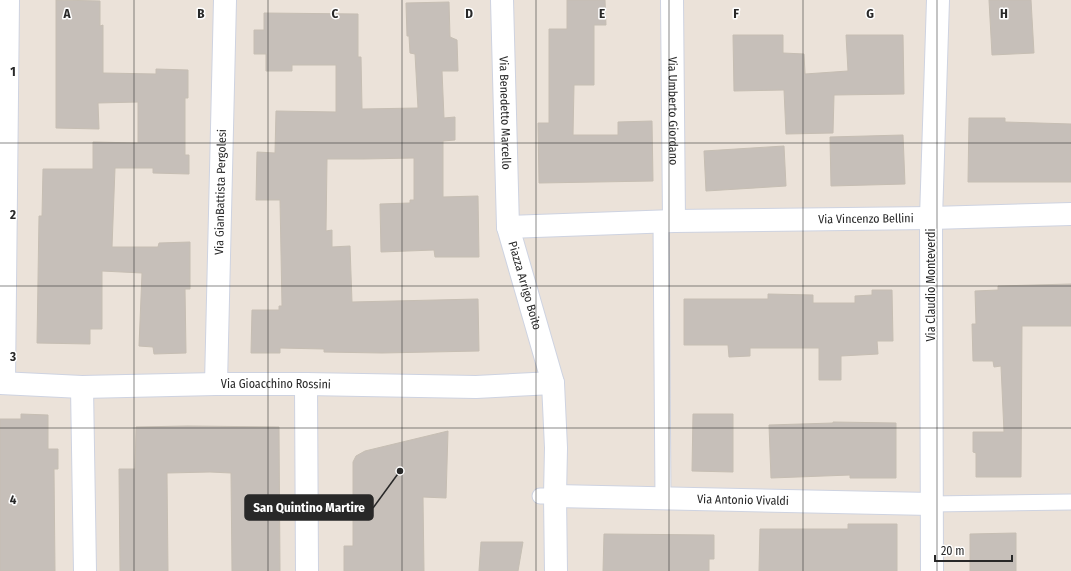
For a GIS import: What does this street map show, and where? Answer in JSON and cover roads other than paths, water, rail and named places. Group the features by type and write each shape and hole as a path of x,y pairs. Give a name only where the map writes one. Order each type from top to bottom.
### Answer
{"street":[{"path":"2,383 8,0"},
{"name":"Via GianBattista Pergolesi","path":"216,384 225,0"},
{"name":"Via Benedetto Marcello","path":"502,0 508,227"},
{"name":"Via Umberto Giordano","path":"667,221 672,0"},
{"name":"Via Claudio Monteverdi","path":"932,571 931,218 938,0"},
{"name":"Via Vincenzo Bellini","path":"667,221 931,218 1071,214"},
{"name":"Piazza Arrigo Boito","path":"556,571 547,496 556,448 552,383 508,227 667,221"},
{"name":"Via Gioacchino Rossini","path":"2,383 82,387 216,384 476,387 552,383"},
{"path":"306,384 307,571"},
{"path":"82,387 85,571"},
{"name":"Via Antonio Vivaldi","path":"547,496 931,504"}],"lane":[{"path":"663,499 667,221"},
{"path":"931,504 1071,502"}],"place":[{"name":"San Quintino Martire","path":"400,471"}]}
